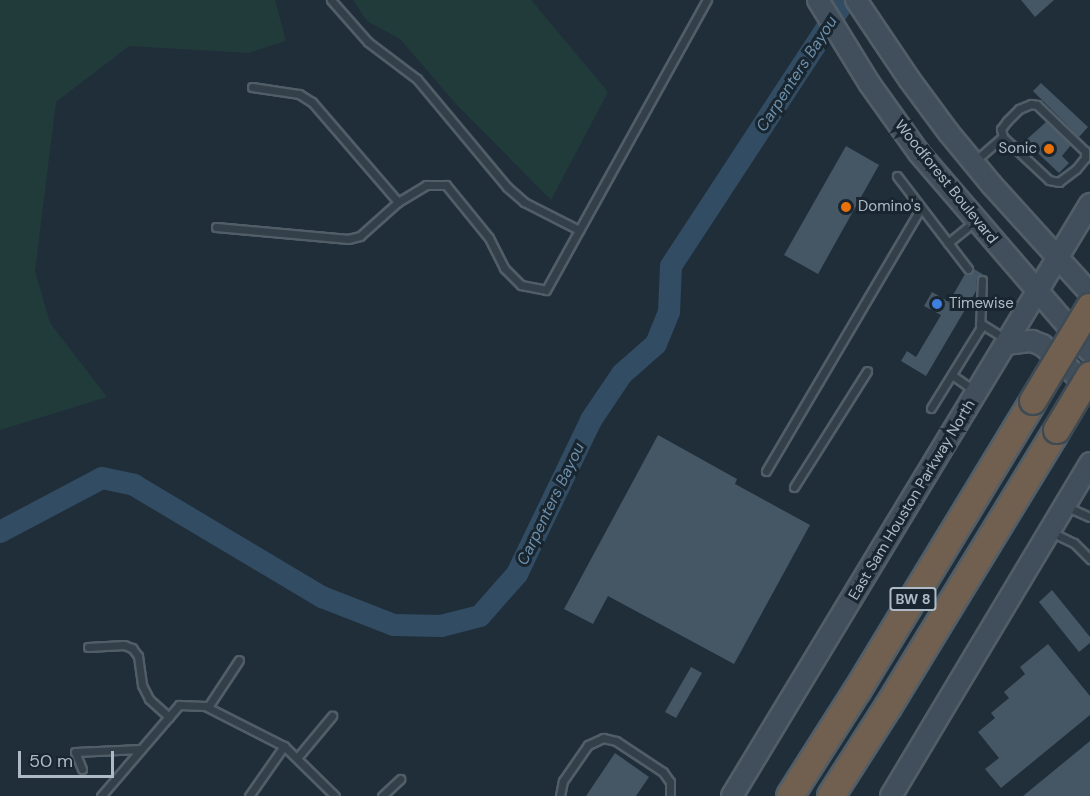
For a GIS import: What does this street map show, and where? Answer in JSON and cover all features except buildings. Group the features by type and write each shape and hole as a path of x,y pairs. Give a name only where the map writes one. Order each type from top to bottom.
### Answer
{"highway":[{"name":"BW 8","path":"790,796 857,691 1090,307"},
{"name":"BW 8","path":"831,796 888,707 1090,375"}],"main road":[{"name":"Woodforest Boulevard","path":"818,0 920,153 975,221 1090,352"},
{"path":"856,0 909,79 973,163 1090,293"},
{"path":"1090,204 1087,238 1090,241"},
{"name":"East Sam Houston Parkway North","path":"732,796 1090,204"},
{"path":"1007,342 1032,341 1042,345 1065,364 1090,391"},
{"path":"891,796 1090,463"}],"lane":[{"path":"331,0 368,42 417,79 507,187 524,202 579,230"},
{"path":"216,227 348,239 360,236 398,202 426,185 446,185 489,238 504,268 521,285 546,290 706,0"},
{"path":"252,87 299,94 312,102 398,202"},
{"path":"1031,104 1037,105 1083,147 1088,159 1064,180 1054,182 1003,137 1001,129 1019,109 1031,104"},
{"path":"973,163 1003,137"},
{"path":"897,176 968,269"},
{"path":"766,471 921,208"},
{"path":"948,243 975,221"},
{"path":"931,408 980,329 982,280"},
{"path":"980,323 1007,342"},
{"path":"794,486 867,371"},
{"path":"952,375 978,392"},
{"path":"1065,506 1090,517"},
{"path":"1050,531 1074,543 1090,559"},
{"path":"88,647 124,645 132,648 138,656 142,685 149,699 169,717"},
{"path":"208,707 239,660"},
{"path":"101,796 179,705 208,707 284,746 335,796"},
{"path":"297,758 332,716"},
{"path":"560,796 563,781 588,745 603,738 616,741 663,772 670,782 670,796"},
{"path":"249,796 284,746"},
{"path":"82,769 75,752 141,749"},
{"path":"382,796 400,778"}],"green space":[{"path":"0,0 275,0 286,41 248,53 129,46 56,102 35,271 50,323 107,397 0,430"},
{"path":"353,0 531,0 608,92 551,200 457,105 400,39 367,21"}],"waterway":[{"name":"Carpenters Bayou","path":"0,532 102,478 134,485 322,597 394,625 441,626 480,616 517,574 591,420 622,374 656,344 669,312 671,266 845,0"}],"place":[{"name":"Sonic","path":"1049,149"},
{"name":"Domino's","path":"846,207"},
{"name":"Timewise","path":"937,304"}]}
